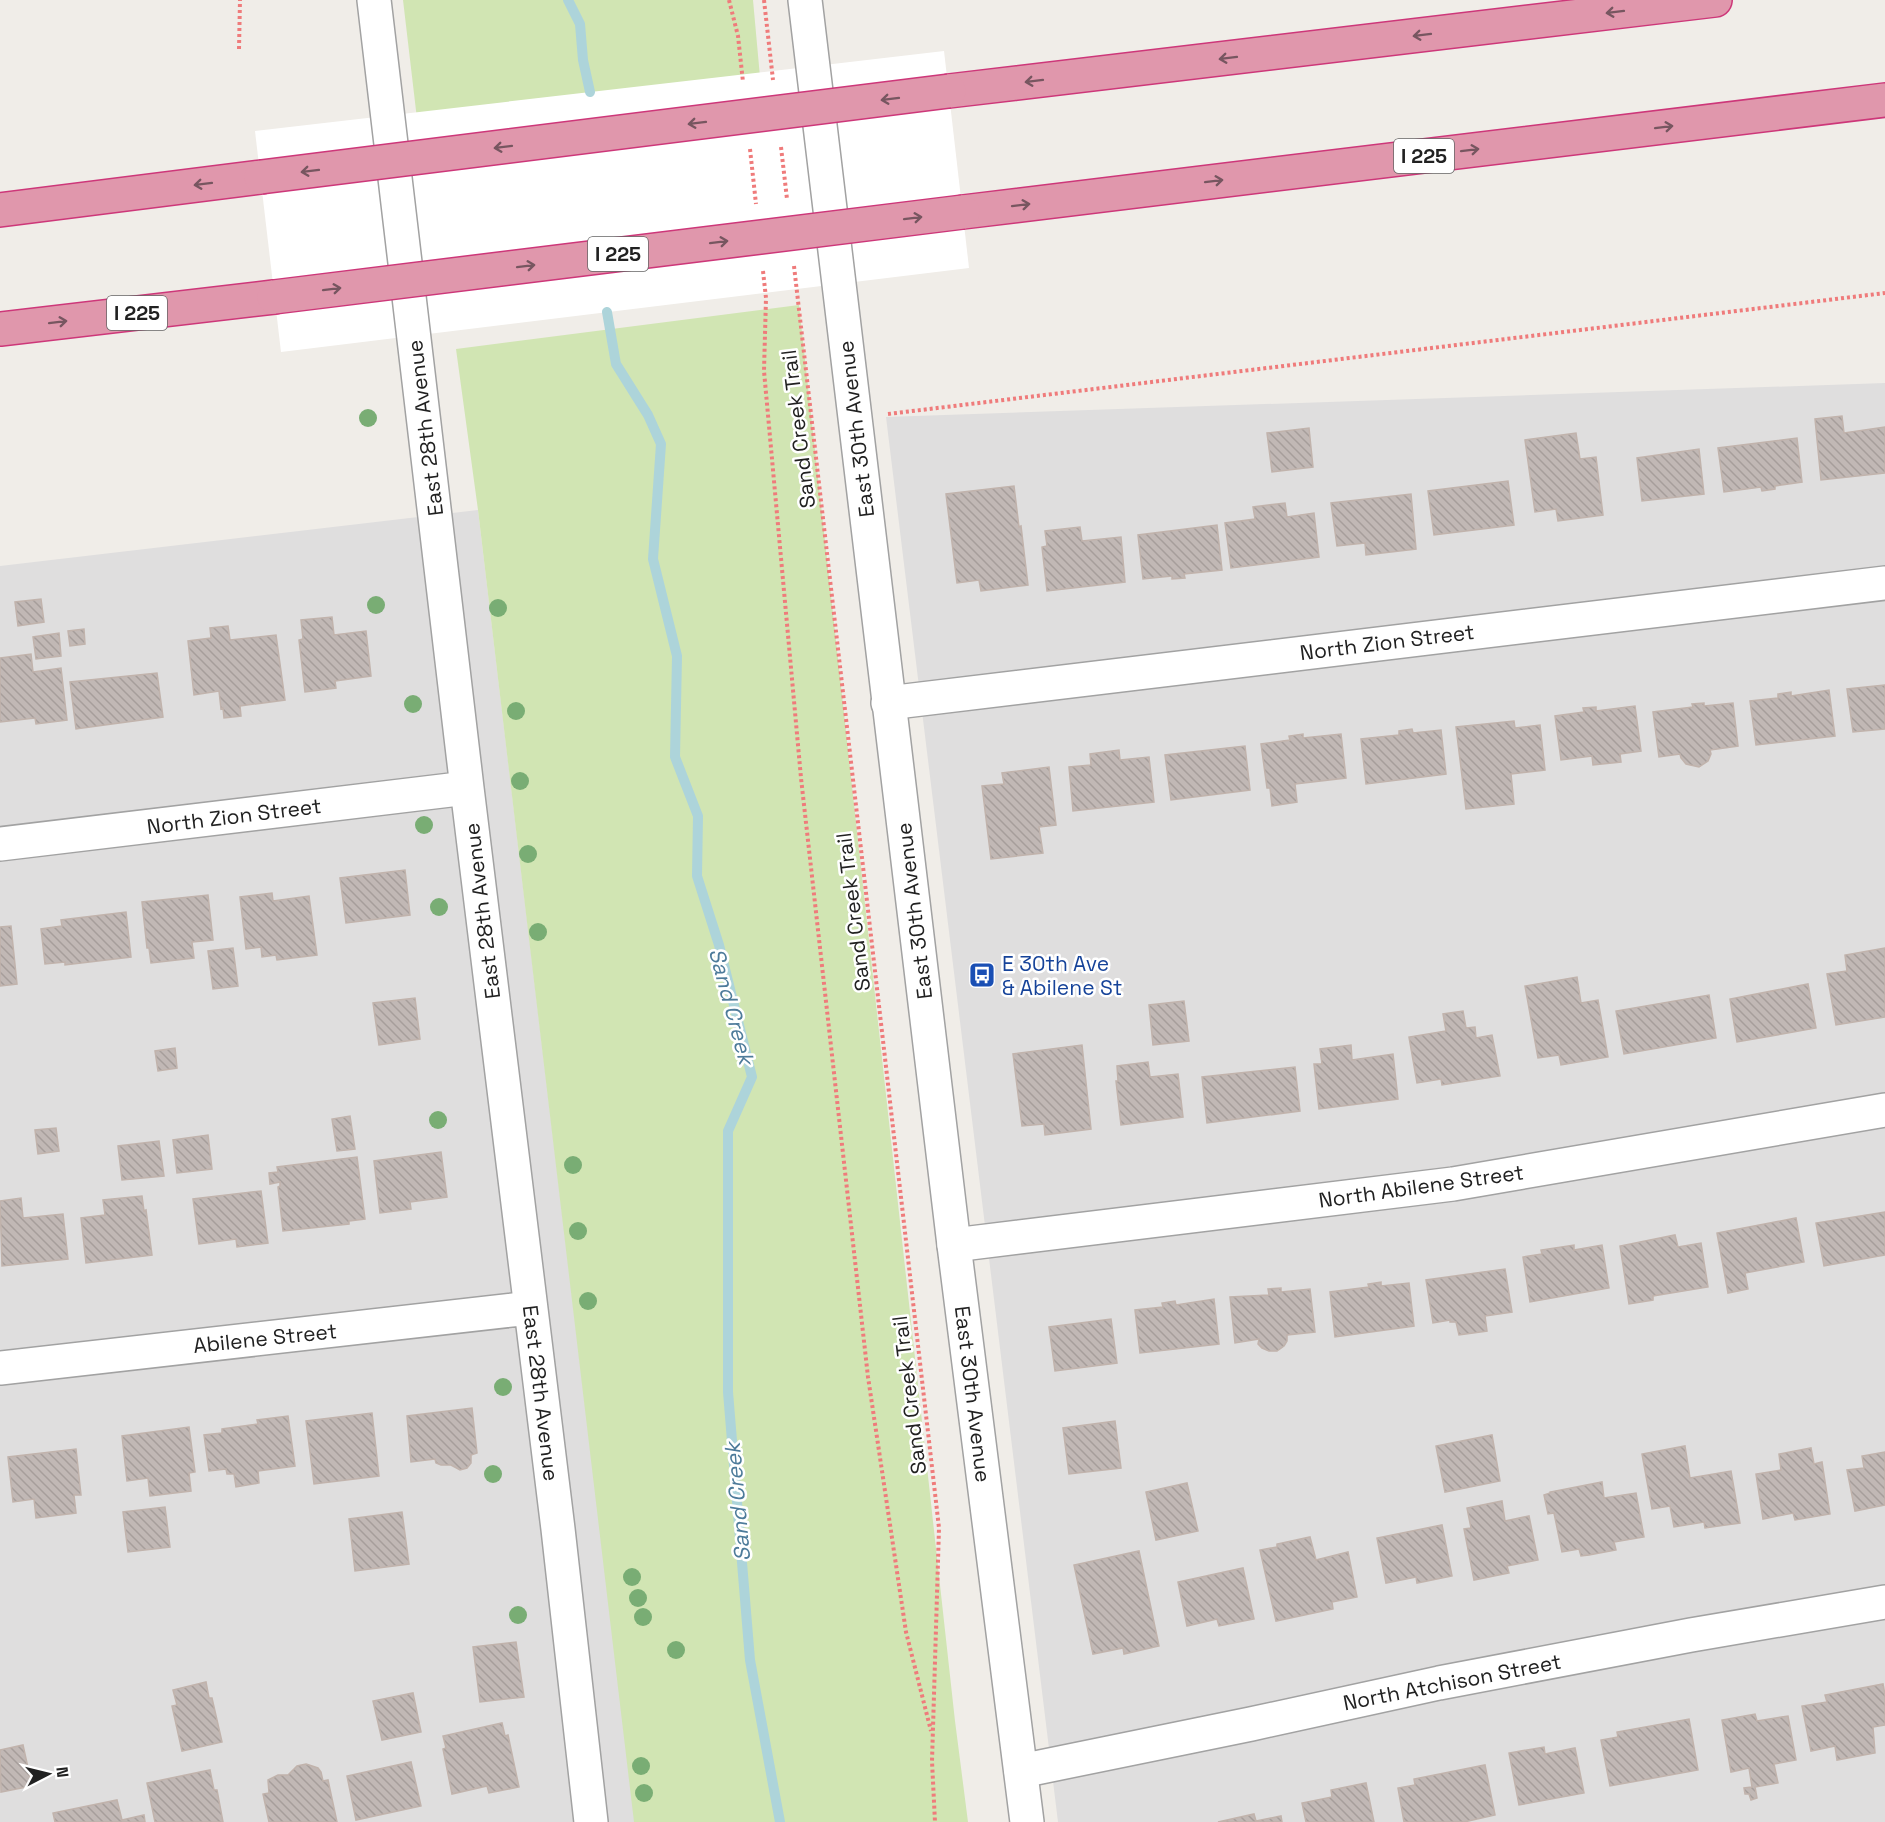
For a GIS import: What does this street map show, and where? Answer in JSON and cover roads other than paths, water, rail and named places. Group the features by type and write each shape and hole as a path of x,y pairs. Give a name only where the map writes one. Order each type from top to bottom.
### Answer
{"highway":[{"path":"0,210 948,91 1715,0"},
{"name":"I 225","path":"0,329 1885,100"}],"street":[{"name":"East 28th Avenue","path":"374,0 467,788 560,1540 591,1822"},
{"name":"East 30th Avenue","path":"805,0 954,1245 1027,1822"},
{"name":"North Zion Street","path":"888,703 1885,583"},
{"name":"North Zion Street","path":"0,844 467,788"},
{"name":"North Abilene Street","path":"954,1245 1453,1184 1885,1110"},
{"name":"Abilene Street","path":"0,1368 530,1308"},
{"name":"North Atchison Street","path":"1021,1771 1439,1683 1691,1635 1885,1602"}],"waterway":[{"name":"Sand Creek","path":"568,0 580,24 583,60 590,92"},
{"name":"Sand Creek","path":"607,312 616,364 648,415 661,444 653,559 677,656 675,757 698,816 697,876 719,945 752,1077 728,1131 728,1392 750,1660 780,1822"}],"place":[{"name":"E 30th Ave & Abilene St","path":"982,975"}]}
